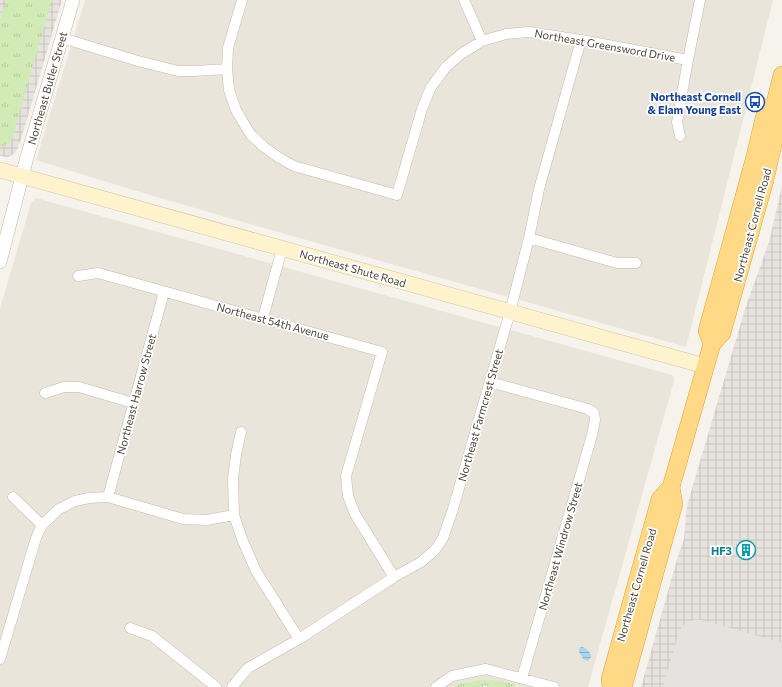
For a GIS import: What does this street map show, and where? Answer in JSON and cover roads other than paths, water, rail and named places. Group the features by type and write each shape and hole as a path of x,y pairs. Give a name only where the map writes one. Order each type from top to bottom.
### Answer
{"highway":[{"name":"Northeast Cornell Road","path":"622,687 674,504 671,487 712,344 707,331 766,110 775,103 781,82"},
{"name":"Northeast Cornell Road","path":"611,687 610,680 660,499 671,487"}],"main road":[{"name":"Northeast Shute Road","path":"0,170 705,366"}],"street":[{"name":"Northeast Butler Street","path":"0,262 22,176 73,0"},
{"name":"Northeast Greensword Drive","path":"242,0 228,48 227,69 230,90 236,110 251,135 264,147 294,166 397,195 422,109 431,87 446,68 460,54 482,41 506,34 529,32 688,60"},
{"path":"464,0 482,41"},
{"path":"680,136 677,122 700,0"},
{"path":"62,38 138,61 178,71 227,69"},
{"name":"Northeast Farmcrest Street","path":"232,687 248,668 299,639 394,577 421,562 434,550 443,538 453,509 510,312 529,238 539,189 581,40"},
{"path":"529,238 617,263 636,263"},
{"path":"263,318 282,248"},
{"name":"Northeast 54th Avenue","path":"78,276 98,273 382,352 346,476 348,496 355,514 394,577"},
{"name":"Northeast Harrow Street","path":"108,497 164,292"},
{"name":"Northeast Windrow Street","path":"490,382 588,409 594,413 595,420 522,678"},
{"path":"45,393 64,387 79,388 133,403"},
{"path":"241,432 233,478 234,515 242,539 256,571 299,639"},
{"path":"13,497 42,524"},
{"path":"0,659 5,626 36,538 42,524 59,509 75,501 89,498 108,497 183,519 207,520 234,515"},
{"path":"130,628 152,636 216,687"},
{"path":"436,687 452,676 486,669 554,687"}],"water":[{"path":"581,647 586,649 590,654 591,657 588,661 584,660 579,652"}],"place":[{"name":"Northeast Cornell & Elam Young East","path":"755,102"},
{"name":"HF3","path":"746,550"}]}
